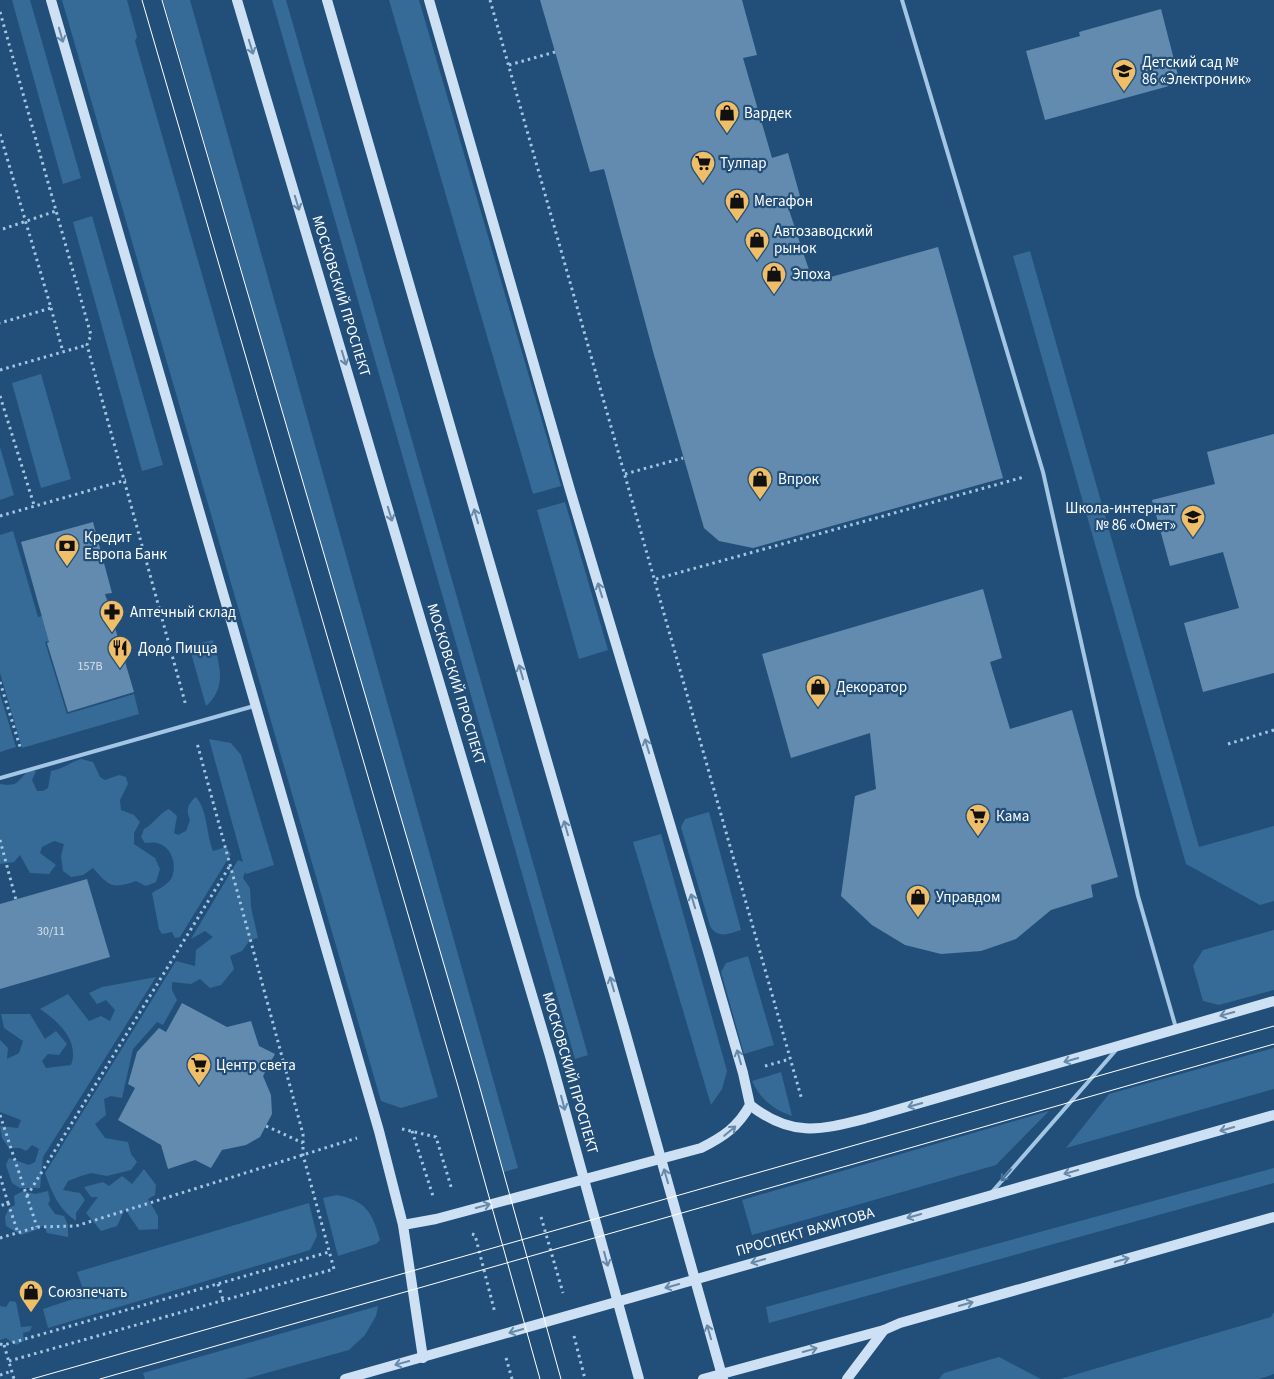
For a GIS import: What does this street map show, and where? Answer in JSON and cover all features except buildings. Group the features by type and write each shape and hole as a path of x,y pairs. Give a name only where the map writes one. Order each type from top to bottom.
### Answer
{"main road":[{"path":"51,0 254,706 379,1131 404,1225 423,1358"},
{"name":"МОСКОВСКИЙ ПРОСПЕКТ","path":"237,0 550,1056 639,1379"},
{"path":"327,0 625,1031 723,1379"},
{"path":"429,0 570,490 707,948 743,1073 750,1105 766,1117 784,1125 805,1130 824,1129 1119,1047 1176,1028 1274,1002"},
{"path":"404,1225 436,1219 701,1148 733,1129 750,1105"},
{"name":"ПРОСПЕКТ ВАХИТОВА","path":"345,1379 989,1195 1274,1116"},
{"path":"703,1379 884,1330 900,1323 1274,1217"},
{"path":"847,1379 884,1330"}],"lane":[{"path":"902,0 1043,472 1138,896 1176,1028"},
{"path":"0,778 254,706"},
{"path":"989,1195 1119,1047"}],"path":[{"path":"490,0 656,579 802,1100"},
{"path":"0,12 90,334 87,345 126,480 303,1134 303,1155 334,1269 9,1362"},
{"path":"509,65 554,52"},
{"path":"0,134 62,352"},
{"path":"2,229 56,211"},
{"path":"0,323 51,308"},
{"path":"0,370 87,345"},
{"path":"0,396 34,506"},
{"path":"625,474 683,458"},
{"path":"656,579 1043,472"},
{"path":"0,516 126,480"},
{"path":"0,682 26,770"},
{"path":"1228,744 1274,730"},
{"path":"0,840 16,900"},
{"path":"26,1196 231,864"},
{"path":"0,1115 37,1227"},
{"path":"266,1126 303,1143"},
{"path":"434,1200 412,1131 436,1137 453,1192"},
{"path":"0,1238 37,1227 76,1226 303,1155"},
{"path":"0,1176 18,1233"},
{"path":"0,1206 8,1203"},
{"path":"541,1217 564,1298"},
{"path":"464,1231 475,1234 496,1317"},
{"path":"14,1379 2,1344 329,1252"},
{"path":"218,1284 223,1300"},
{"path":"505,1353 512,1379"},
{"path":"0,1375 12,1371"}],"shaded area":[{"path":"12,0 30,0 81,178 63,184"},
{"path":"62,0 127,0 137,37 135,41 438,1097 401,1108 381,1101"},
{"path":"163,0 190,0 518,1168 504,1172"},
{"path":"272,0 286,0 588,1055 575,1059"},
{"path":"389,0 419,0 561,486 533,494"},
{"path":"92,216 163,465 142,471 73,222"},
{"path":"1030,251 1199,847 1274,826 1274,901 1260,905 1186,864 1013,256"},
{"path":"41,374 71,479 41,488 12,383"},
{"path":"0,447 14,495 0,500"},
{"path":"565,502 608,650 579,659 537,510"},
{"path":"13,531 38,617 107,598 114,621 45,642 67,714 134,694 139,714 22,748 0,673 0,535"},
{"path":"213,640 220,675 217,691 213,699 206,706 189,646"},
{"path":"0,694 16,747 0,752"},
{"path":"209,739 231,743 241,755 274,865 246,874 245,872 243,878 250,888 251,907 258,938 250,940 242,951 230,956 234,969 221,985 210,988 200,979 191,984 172,982 172,990 177,1000 163,1025 157,1022 133,1049 122,1098 111,1096 104,1099 106,1115 95,1124 105,1138 128,1142 131,1154 137,1162 131,1170 107,1176 91,1173 68,1181 63,1190 80,1193 85,1200 76,1213 76,1221 56,1200 45,1173 176,961 195,966 196,950 213,937 205,931 191,939 238,860 243,862"},
{"path":"81,759 93,762 100,777 105,780 119,775 126,777 128,784 120,800 121,810 134,815 140,822 134,833 134,844 155,858 160,869 156,882 146,886 136,881 122,885 112,885 93,868 83,875 71,877 63,871 61,856 64,844 54,841 42,847 40,853 56,865 49,874 30,873 20,855 14,862 0,864 0,784 14,784 29,770 36,771 32,780 37,791 43,791 48,788 51,771"},
{"path":"196,797 203,809 213,851 226,847 231,854 180,937 175,938 172,932 162,934 159,929 152,893 171,879 174,863 166,848 156,843 145,843 141,837 144,829 169,809 177,816 174,833 178,835 186,831 190,820 188,807"},
{"path":"709,812 741,930 728,934 716,933 710,926 681,827 685,819"},
{"path":"661,834 727,1071 722,1089 711,1105 633,842"},
{"path":"1274,930 1274,990 1219,1005 1203,1001 1193,966 1203,950"},
{"path":"748,956 774,1045 744,1054 721,972 726,963"},
{"path":"156,977 43,1157 40,1188 20,1188 12,1183 6,1165 9,1158 29,1165 35,1162 39,1149 32,1145 26,1151 20,1148 9,1148 2,1138 0,1126 18,1128 21,1120 0,1112 0,1040 8,1048 7,1059 19,1053 23,1041 4,1028 1,1014 30,1014 45,1039 56,1031 67,1044 59,1055 48,1054 42,1061 46,1068 71,1065 72,1048 66,1032 54,1019 40,1009 68,994 89,1021 101,1016 110,1021 115,1010 106,1000 97,1004 89,993 102,987"},
{"path":"1274,1048 1274,1089 1066,1148 1109,1094"},
{"path":"781,1072 792,1116 779,1111 768,1103 752,1081"},
{"path":"1049,1111 996,1165 752,1235 742,1200"},
{"path":"1274,1168 1274,1183 769,1323 766,1307"},
{"path":"144,1169 156,1185 155,1195 148,1199 158,1216 158,1229 139,1230 125,1209 117,1226 101,1231 86,1213 98,1197 91,1197 84,1187 103,1182 109,1186 122,1176 132,1184"},
{"path":"23,1191 35,1194 48,1191 50,1200 48,1204 55,1214 64,1216 68,1225 68,1237 47,1233 44,1225 39,1229 21,1235 6,1226 5,1217 9,1208 15,1205 14,1196"},
{"path":"337,1195 362,1205 371,1215 380,1240 376,1244 338,1256 323,1198"},
{"path":"309,1203 317,1236 310,1250 48,1328 43,1309 85,1295 77,1272"},
{"path":"10,1301 16,1302 21,1327 32,1326 30,1331 23,1333 24,1341 16,1345 6,1338 0,1340 0,1306 6,1307"},
{"path":"378,1306 376,1316 365,1335 349,1350 245,1379 145,1379 143,1373"},
{"path":"1274,1312 1274,1374 1259,1379 1060,1379 1271,1317"},
{"path":"999,1357 1041,1379 939,1379 944,1373"}],"tram line":[{"path":"142,0 458,1086 540,1379"},
{"path":"162,0 478,1081 561,1379"},
{"path":"32,1379 1274,1026"},
{"path":"100,1379 1274,1044"}],"place":[{"name":"Детский сад № 86 «Электроник»","path":"1124,92"},
{"name":"Вардек","path":"727,134"},
{"name":"Тулпар","path":"703,184"},
{"name":"Мегафон","path":"737,222"},
{"name":"Автозаводский рынок","path":"757,261"},
{"name":"Эпоха","path":"774,295"},
{"name":"Впрок","path":"760,500"},
{"name":"Школа-интернат № 86 «Омет»","path":"1193,538"},
{"name":"Кредит Европа Банк","path":"67,567"},
{"name":"Аптечный склад","path":"112,633"},
{"name":"Додо Пицца","path":"120,669"},
{"name":"Декоратор","path":"818,708"},
{"name":"Кама","path":"978,837"},
{"name":"Управдом","path":"918,918"},
{"name":"Центр света","path":"199,1086"},
{"name":"Союзпечать","path":"31,1313"}]}
